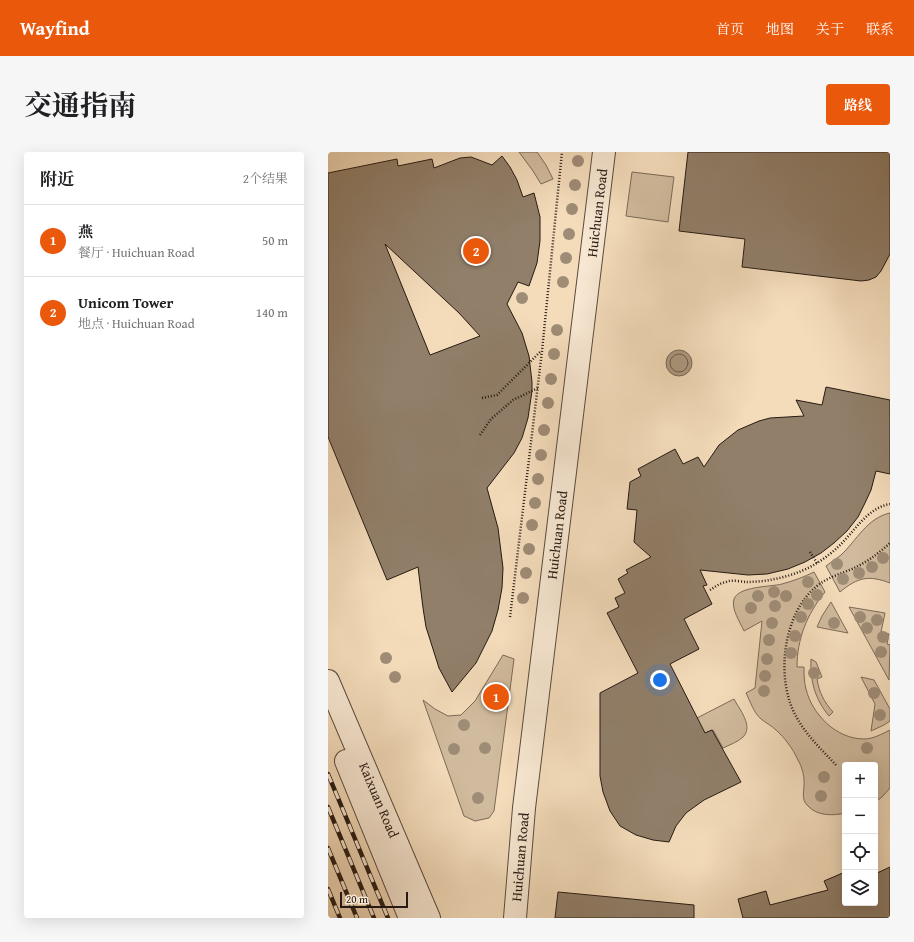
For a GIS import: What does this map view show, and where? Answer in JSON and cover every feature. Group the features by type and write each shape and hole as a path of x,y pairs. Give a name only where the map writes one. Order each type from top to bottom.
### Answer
{"street":[{"name":"Huichuan Road","path":"515,918 524,808 604,152"},
{"name":"Kaixuan Road","path":"328,681 429,918"},
{"path":"328,718 410,918"}],"path":[{"path":"510,618 538,388 562,152"},
{"path":"482,398 497,395 542,351"},
{"path":"480,435 491,419 513,400 538,388"},
{"path":"710,590 727,581 747,582 768,580 789,575 817,563 838,548 873,510 890,504"},
{"path":"836,765 813,741 797,718 788,698 784,658 790,631 796,613 802,602 817,586 826,580 869,560 890,543"},
{"path":"810,552 817,563"}],"shaded area":[{"path":"519,152 537,152 553,179 541,184"},
{"path":"632,172 674,177 668,222 626,216"},
{"path":"890,513 890,583 883,580 870,578 858,580 840,592 826,566 841,555 863,530 875,520"},
{"path":"814,572 825,592 813,609 804,627 797,657 797,667 804,667 806,689 814,707 827,723 844,735 854,738 867,739 890,730 890,788 878,800 878,762 842,762 842,814 835,815 816,812 806,803 803,797 803,775 796,756 783,737 756,714 746,693 755,688 762,621 744,631 736,615 733,603 734,599 737,595 748,589 782,584"},
{"path":"831,602 848,633 817,627"},
{"path":"849,607 885,613 881,632 889,634 887,644 890,645 889,680"},
{"path":"503,655 514,659 494,811 489,818 475,821 464,816 423,700 448,716 461,715 475,701"},
{"path":"811,659 816,662 822,677 817,679 822,697 833,712 829,716 820,703 814,689 811,675"},
{"path":"861,677 874,680 890,709 890,721 871,731 875,704"},
{"path":"734,699 746,723 746,733 739,740 723,748 713,730 703,734 695,719"}],"water":[{"path":"679,350 688,354 692,363 688,372 679,376 670,372 666,363 670,354"}],"building":[{"path":"688,152 890,152 890,254 881,271 876,277 861,281 742,267 745,239 679,231"},
{"path":"502,156 517,180 523,197 534,193 540,217 540,241 537,263 529,286 518,282 507,304 522,333 529,356 532,391 528,418 522,438 514,453 487,488 498,528 503,568 502,588 498,610 492,631 476,663 452,692 439,668 426,627 418,567 387,580 328,437 328,173 397,159 398,166 432,159 434,168 460,158 471,157 492,165","holes":["385,244 459,313 480,336 430,355"]},
{"path":"826,387 890,400 890,474 876,471 871,490 858,517 847,531 834,543 821,553 805,562 788,569 767,574 748,575 700,570 707,585 703,586 712,604 684,619 699,649 670,664 705,733 712,730 741,782 704,800 686,813 676,826 669,842 653,840 636,835 620,826 610,811 603,792 600,776 600,693 638,673 607,613 619,607 615,598 625,593 618,579 628,573 626,570 651,557 634,542 637,510 627,509 630,482 641,476 638,469 675,449 683,464 698,457 704,467 719,445 738,430 770,418 804,416 796,400 822,405"},
{"path":"890,867 890,918 743,918 738,899 766,891 770,905 828,890 824,881 842,873 842,906 878,906 878,873"},
{"path":"558,892 694,905 694,918 555,918"}],"railway":[{"path":"328,774 388,918"},
{"path":"328,807 374,918"},
{"path":"328,848 357,918"},
{"path":"328,889 340,918"}],"place":[{"name":"Unicom Tower","path":"476,251"},
{"name":"燕","path":"496,697"}]}
